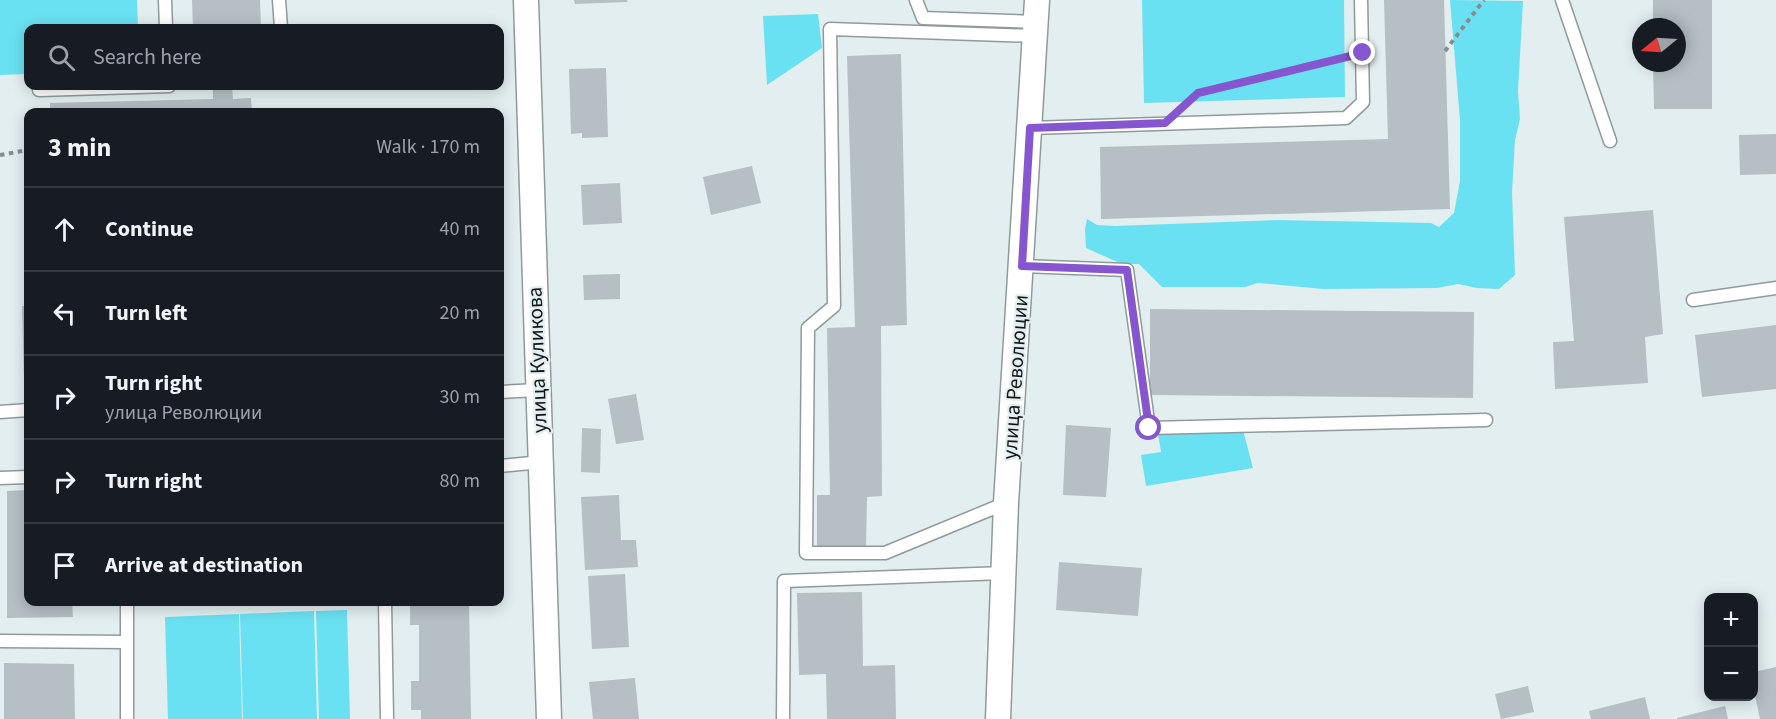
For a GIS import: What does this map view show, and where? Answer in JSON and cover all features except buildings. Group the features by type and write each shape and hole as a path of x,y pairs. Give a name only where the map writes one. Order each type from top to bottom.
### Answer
{"street":[{"name":"улица Куликова","path":"526,0 549,719"},
{"name":"улица Революции","path":"998,719 1006,503 1036,20"}],"lane":[{"path":"165,0 166,24"},
{"path":"279,0 281,24"},
{"path":"916,0 923,18 1036,20"},
{"path":"1030,128 1347,118 1363,102 1361,0"},
{"path":"1562,0 1610,141"},
{"path":"1006,503 885,553 806,553 808,328 834,306 830,29 1036,20"},
{"path":"1022,266 1127,270 1149,428 1486,420"},
{"path":"1693,300 1776,288"},
{"path":"504,392 538,390"},
{"path":"0,412 24,410"},
{"path":"504,466 541,462"},
{"path":"0,478 24,477"},
{"path":"783,719 784,581 1004,573"},
{"path":"126,719 127,606"},
{"path":"386,606 387,719"},
{"path":"0,641 127,642"}],"path":[{"path":"1445,51 1484,0"},
{"path":"1165,123 1198,93 1363,53"},
{"path":"0,155 24,151"}],"shaded area":[{"path":"0,0 137,0 138,24 24,24 24,74 0,75"},
{"path":"1142,0 1344,0 1345,97 1144,103"},
{"path":"1450,0 1523,1 1518,91 1520,119 1515,140 1512,192 1515,275 1499,289 1458,284 1437,288 1323,289 1258,283 1245,287 1162,287 1139,264 1122,264 1086,248 1087,219 1097,225 1115,226 1277,220 1431,223 1439,227 1454,213 1460,181 1460,120"},
{"path":"818,14 822,48 767,85 763,16"},
{"path":"1243,430 1253,468 1146,486 1141,455 1161,452 1158,434"},
{"path":"347,610 350,719 319,719 316,611"},
{"path":"314,611 317,719 243,719 240,614"},
{"path":"239,614 242,719 168,719 165,617"}],"route":[{"path":"1149,428 1127,270 1022,266 1030,128 1165,123 1198,93 1363,53"}]}
